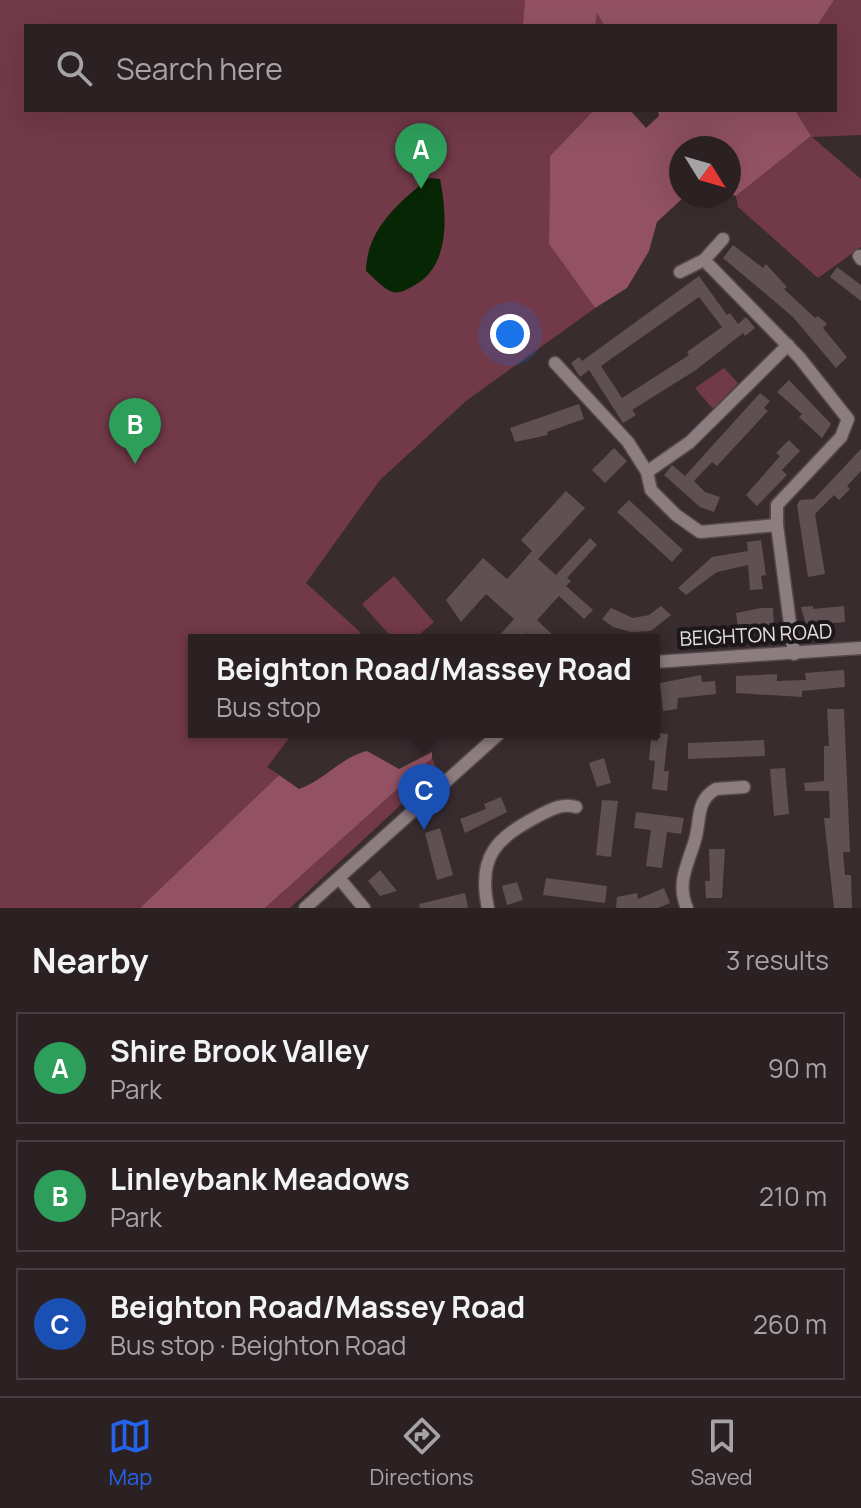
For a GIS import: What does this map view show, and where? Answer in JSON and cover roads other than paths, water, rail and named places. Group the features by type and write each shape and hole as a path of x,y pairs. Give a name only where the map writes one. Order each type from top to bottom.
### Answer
{"street":[{"path":"680,272 704,260 723,239"},
{"path":"704,260 788,345 848,419 841,437 777,505 794,654"},
{"path":"647,472 690,442 788,345"},
{"path":"555,363 628,442 647,472 651,490 676,515 700,532 777,525"},
{"path":"860,648 861,655"},
{"name":"BEIGHTON ROAD","path":"660,662 860,648"},
{"path":"305,908 494,738"},
{"path":"687,908 683,876 696,838 701,806 716,789 744,787"},
{"path":"488,908 484,876 493,849 503,837 551,810 562,806 576,807"},
{"path":"339,878 364,908"}],"place":[{"name":"Shire Brook Valley","path":"421,189"},
{"name":"Linleybank Meadows","path":"135,464"},
{"name":"Beighton Road/Massey Road","path":"424,830"}]}
